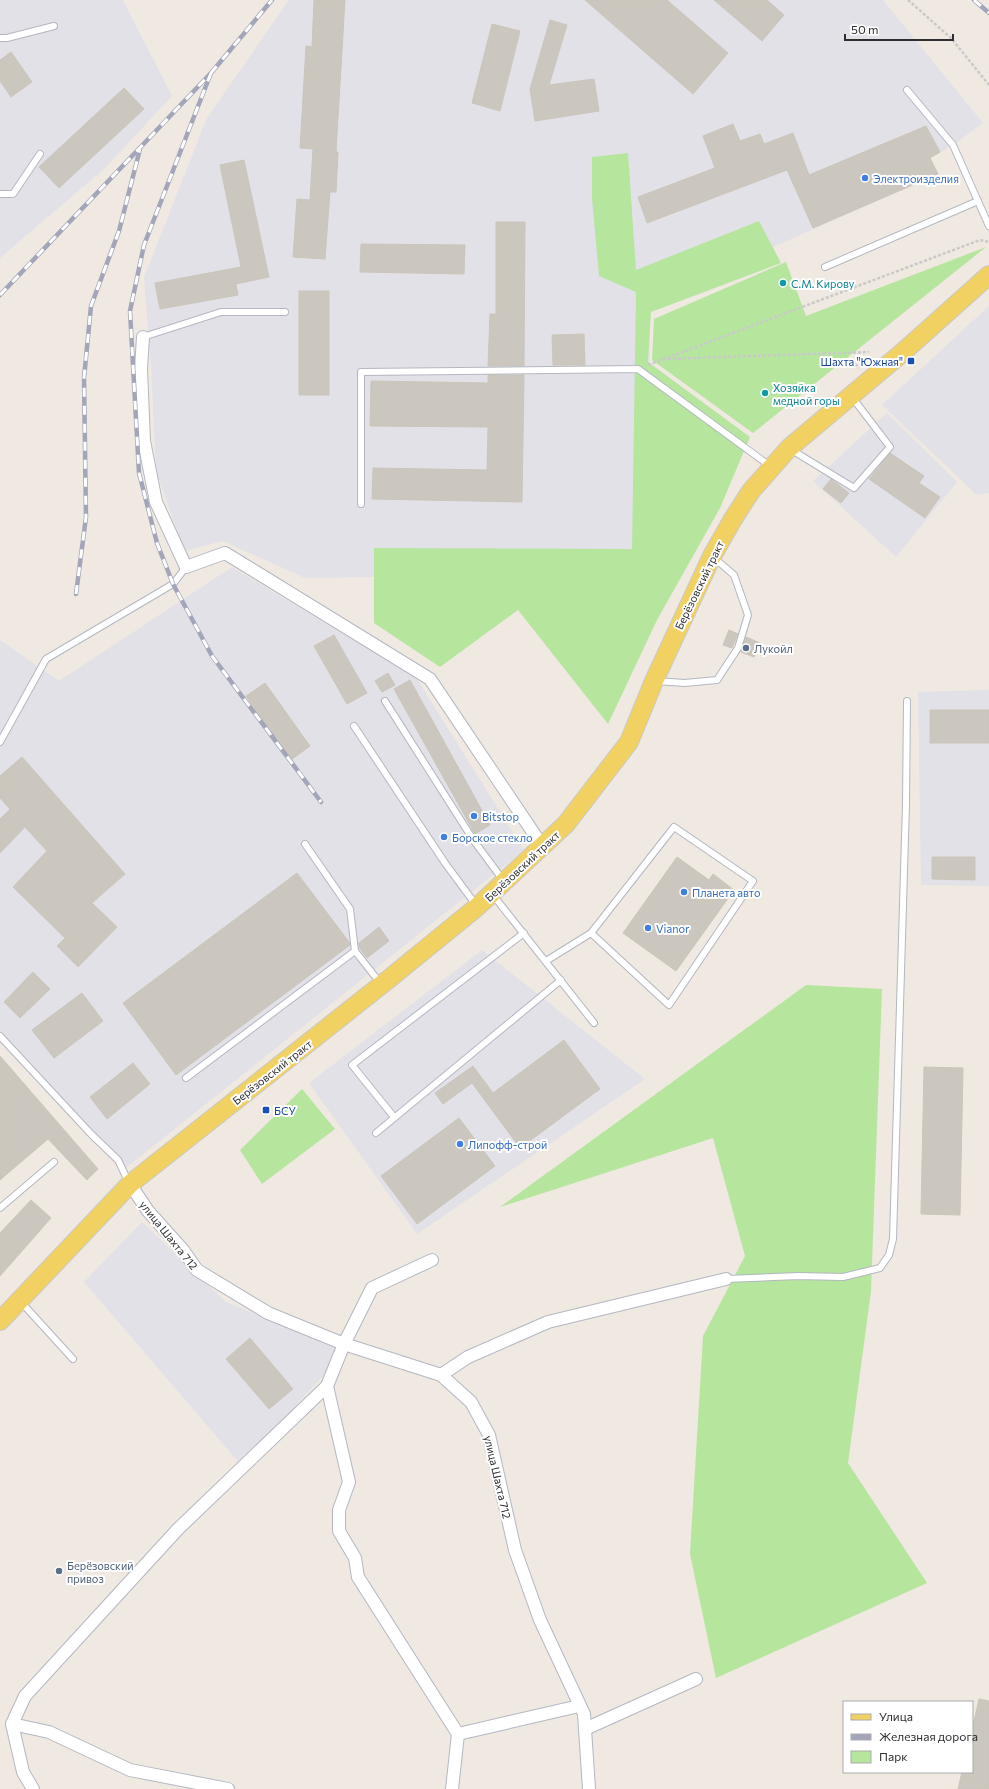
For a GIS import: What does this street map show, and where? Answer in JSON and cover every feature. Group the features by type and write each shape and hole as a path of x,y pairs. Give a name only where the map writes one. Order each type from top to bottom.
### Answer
{"main road":[{"name":"Берёзовский тракт","path":"0,1321 130,1184 382,985 477,907 566,824 629,742 654,681 712,556 732,519 751,491 789,448 850,395 903,352 989,275"}],"street":[{"path":"144,336 141,369 144,441 156,502 186,567 225,553 430,679 543,847"},
{"name":"улица Шахта 712","path":"130,1184 148,1211 183,1250 197,1270 268,1313 344,1344 441,1375 471,1402 489,1434 515,1550 540,1620 584,1714 588,1789"},
{"path":"33,1789 23,1772 12,1724 25,1696 178,1529 326,1386 344,1344 372,1288 432,1260"},
{"path":"441,1375 468,1357 548,1322 726,1279"},
{"path":"326,1386 349,1482 339,1510 339,1531 355,1558 358,1577 458,1734 452,1789"},
{"path":"585,1729 696,1679"},
{"path":"458,1734 579,1706"},
{"path":"12,1724 49,1732 130,1770 228,1789"}],"lane":[{"path":"0,38 7,38 54,26"},
{"path":"907,90 953,145 989,226"},
{"path":"0,194 13,194 40,154"},
{"path":"825,267 978,201"},
{"path":"144,336 221,312 285,312"},
{"path":"362,504 362,372 638,369 772,467"},
{"path":"789,448 854,488 890,447 850,395"},
{"path":"654,681 685,683 717,680 738,648 748,615 734,575 712,556"},
{"path":"0,742 46,659 173,584 186,567"},
{"path":"385,701 474,841 498,888 524,933 594,1023"},
{"path":"726,1279 798,1276 843,1277 880,1268 889,1255 893,1231 906,812 907,701"},
{"path":"354,726 445,863 477,907"},
{"path":"546,961 591,933 674,827 753,881 669,1005 591,933"},
{"path":"305,844 350,909 354,951 382,985"},
{"path":"394,1117 352,1065 524,933"},
{"path":"186,1078 354,951"},
{"path":"376,1133 561,980"},
{"path":"0,1036 85,1128 118,1160 130,1184"},
{"path":"0,1208 54,1162"},
{"path":"19,1301 73,1359"}],"path":[{"path":"908,0 951,38 989,85"},
{"path":"638,369 660,359 980,240 989,242"},
{"path":"660,359 869,352"}],"shaded area":[{"path":"0,0 123,0 172,96 104,169 0,258"},
{"path":"289,0 883,0 983,123 953,145 930,158 938,174 649,302 652,573 305,578 223,541 184,551 156,470 151,366 144,277 207,118"},
{"path":"989,306 989,493 977,495 882,405"},
{"path":"887,413 957,482 896,557 813,481"},
{"path":"232,567 417,679 524,850 122,1171 0,1043 0,640 59,681"},
{"path":"989,690 989,886 921,885 918,692"},
{"path":"482,950 645,1079 417,1234 309,1083"},
{"path":"142,1222 226,1302 346,1351 241,1465 84,1282"}],"green space":[{"path":"628,153 636,270 759,221 781,263 651,312 648,362 750,437 720,508 657,620 608,724 518,610 440,667 374,623 374,548 632,549 636,292 599,276 592,198 592,157"},
{"path":"986,247 753,433 652,360 654,319 786,262 806,316"},
{"path":"806,985 882,989 871,1291 848,1463 927,1583 716,1678 690,1554 703,1336 745,1256 713,1138 500,1207"},
{"path":"302,1089 335,1129 262,1184 240,1150"}],"building":[{"path":"314,0 345,0 336,152 338,152 336,192 330,192 325,259 293,257 297,199 310,200 313,149 300,148 306,46 312,47"},
{"path":"585,0 667,0 728,53 693,94"},
{"path":"714,0 767,0 784,15 762,41"},
{"path":"550,20 567,25 549,85 594,79 599,111 535,121 530,89"},
{"path":"492,24 520,31 500,111 472,103"},
{"path":"11,52 32,82 11,97 0,81 0,60"},
{"path":"124,88 144,109 59,188 39,167"},
{"path":"733,124 740,141 760,134 764,144 793,133 809,175 926,126 940,152 930,158 938,174 813,228 787,170 647,223 638,197 715,168 703,136"},
{"path":"244,160 269,277 236,284 238,295 160,309 155,283 241,267 220,165"},
{"path":"496,222 525,222 524,366 488,366 490,314 496,314"},
{"path":"361,244 465,245 464,274 360,272"},
{"path":"299,291 329,291 329,395 299,395"},
{"path":"584,334 585,365 553,365 552,335"},
{"path":"488,375 524,375 522,502 372,499 373,468 487,470 488,427 370,426 371,381 488,383"},
{"path":"890,453 924,476 919,483 940,497 925,518 869,479"},
{"path":"831,479 849,493 841,503 823,489"},
{"path":"729,630 738,634 732,648 723,645"},
{"path":"334,635 367,693 347,704 314,646"},
{"path":"746,637 760,643 754,657 741,652"},
{"path":"388,673 395,685 382,692 375,681"},
{"path":"410,680 490,825 475,834 394,689"},
{"path":"265,683 310,746 291,760 246,696"},
{"path":"930,710 989,710 989,743 930,743"},
{"path":"22,757 125,874 92,903 117,927 78,967 57,946 65,938 13,887 47,851 25,827 0,853 0,819 10,809 0,798 0,776"},
{"path":"677,857 709,880 713,874 734,890 676,971 623,933"},
{"path":"932,857 975,857 975,880 932,879"},
{"path":"297,873 350,945 176,1075 123,1003"},
{"path":"379,927 389,941 367,958 359,947 359,943"},
{"path":"33,972 50,989 20,1018 4,1002"},
{"path":"82,993 103,1021 54,1058 32,1030"},
{"path":"564,1040 600,1089 520,1148 472,1083 443,1104 435,1093 473,1066 493,1093"},
{"path":"0,1056 98,1169 87,1180 48,1139 0,1180"},
{"path":"133,1063 150,1084 107,1119 90,1097"},
{"path":"924,1067 963,1068 960,1215 921,1214"},
{"path":"459,1118 495,1166 417,1224 381,1176"},
{"path":"31,1200 51,1218 0,1276 0,1233"},
{"path":"250,1338 293,1389 269,1409 226,1359"},
{"path":"979,1699 989,1701 989,1789 958,1789 962,1773 973,1773 973,1726"}],"railway":[{"path":"0,295 211,73 272,0"},
{"path":"974,0 989,13"},
{"path":"211,73 144,245 130,311 139,473 157,543 173,584 212,656 321,802"},
{"path":"76,594 86,517 84,378 91,306 119,231 140,149"}],"place":[{"name":"Электроизделия","path":"865,178"},
{"name":"С.М. Кирову","path":"783,283"},
{"name":"Шахта \"Южная\"","path":"911,361"},
{"name":"Хозяйка медной горы","path":"765,393"},
{"name":"Лукойл","path":"746,648"},
{"name":"Bitstop","path":"474,816"},
{"name":"Борское стекло","path":"444,837"},
{"name":"Планета авто","path":"684,892"},
{"name":"Vianor","path":"648,928"},
{"name":"БСУ","path":"266,1110"},
{"name":"Липофф-строй","path":"460,1144"},
{"name":"Берёзовский привоз","path":"59,1571"}]}
